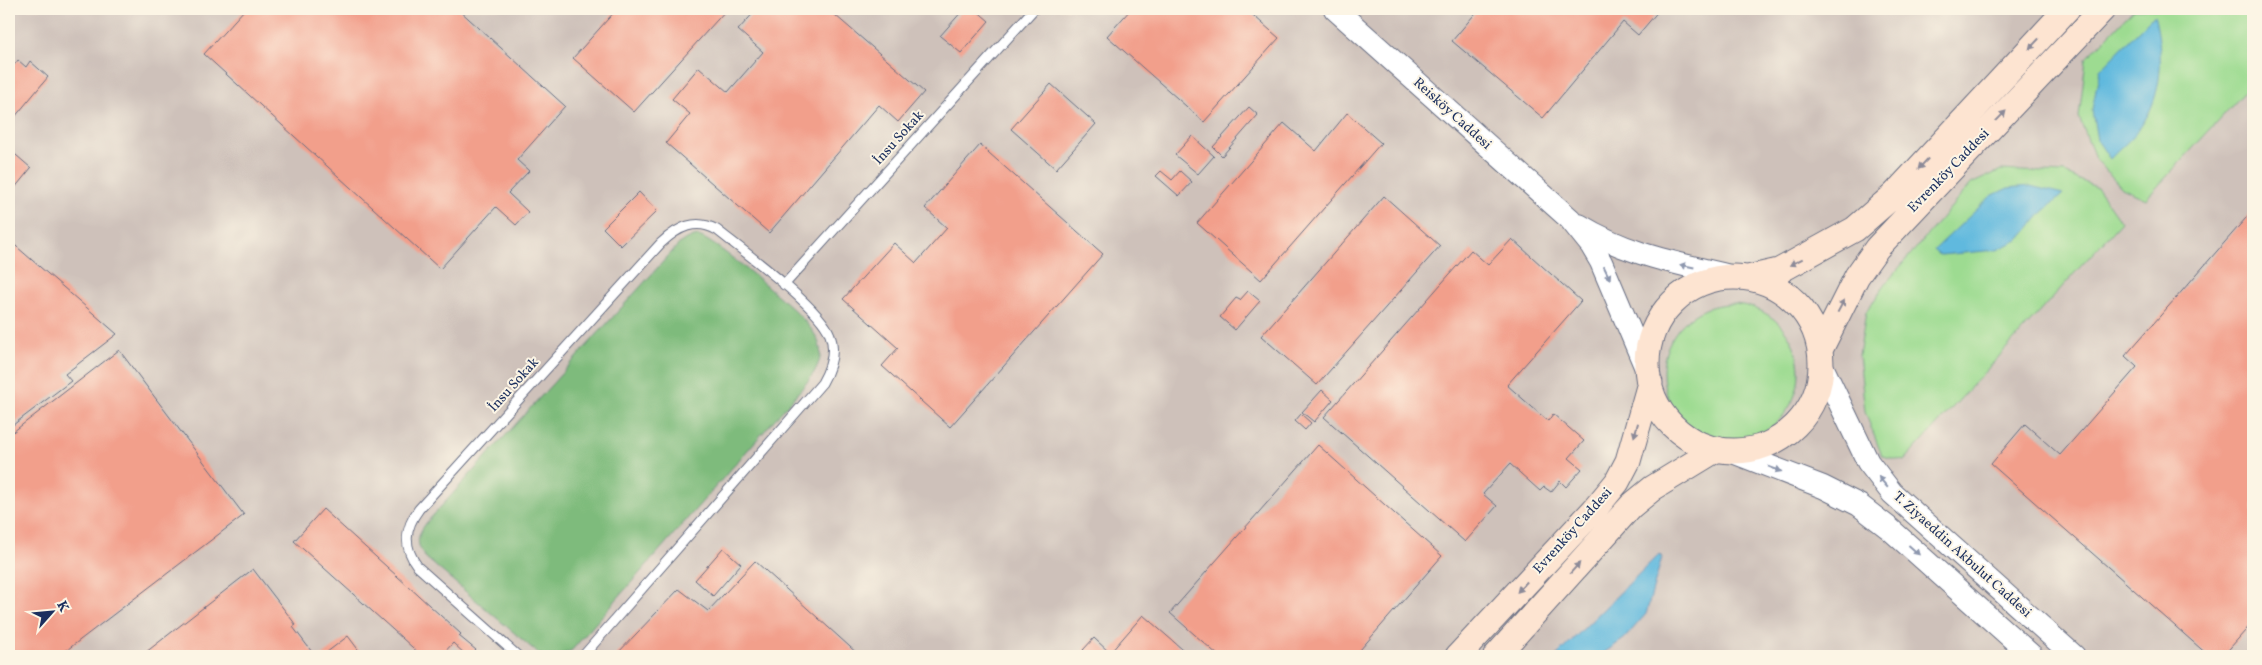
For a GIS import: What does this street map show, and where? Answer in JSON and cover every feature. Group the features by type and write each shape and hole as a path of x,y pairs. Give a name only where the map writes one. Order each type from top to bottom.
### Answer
{"main road":[{"name":"Evrenköy Caddesi","path":"1741,277 1779,271 1855,230 1894,195 2067,9"},
{"name":"Evrenköy Caddesi","path":"1820,358 1857,276 1877,248 2103,9"},
{"path":"1741,277 1774,287 1796,303 1811,325 1820,358 1818,385 1811,405 1794,427 1771,443 1744,450 1724,450 1692,440 1671,424 1656,402 1649,378 1648,350 1657,324 1673,302 1695,286 1721,278 1741,277"},
{"name":"Evrenköy Caddesi","path":"1458,656 1594,510 1617,482 1628,461 1649,378"},
{"name":"Evrenköy Caddesi","path":"1496,656 1631,506 1653,488 1724,450"}],"street":[{"name":"Reisköy Caddesi","path":"1335,9 1570,219 1602,262 1649,378"},
{"name":"Reisköy Caddesi","path":"1570,219 1592,233 1642,255 1741,277"},
{"name":"T. Ziyaeddin Akbulut Caddesi","path":"1820,358 1868,462 1892,493 2074,656"},
{"name":"T. Ziyaeddin Akbulut Caddesi","path":"1724,450 1823,487 1859,505 1890,529 2032,656"}],"lane":[{"name":"İnsu Sokak","path":"784,285 1034,9"},
{"name":"İnsu Sokak","path":"518,656 418,567 407,548 408,527 413,517 654,250 677,229 698,224 708,225 717,230 784,285 819,318 830,334 832,343 831,362 822,383 583,656"}],"shaded area":[{"path":"9,9 2253,9 2253,656 9,656"}],"green space":[{"path":"2134,9 2253,9 2253,83 2146,199 2122,188 2095,158 2079,117 2086,59"},
{"path":"2001,170 2065,173 2097,188 2121,222 1904,461 1882,456 1865,412 1859,355 1866,312 1886,283 1971,184"},
{"path":"698,236 718,247 747,269 795,311 814,333 819,343 821,353 818,364 804,386 572,650 556,656 539,654 425,557 420,547 419,535 427,522 680,243 686,239"},
{"path":"1731,304 1757,309 1769,315 1779,324 1788,334 1794,346 1799,372 1794,398 1788,410 1779,420 1769,429 1757,435 1731,440 1705,435 1693,429 1683,420 1674,410 1668,398 1663,372 1668,346 1674,334 1683,324 1693,315 1705,309"}],"water":[{"path":"2154,15 2159,44 2160,74 2153,102 2139,129 2110,159 2097,140 2092,110 2100,70"},
{"path":"2030,186 2063,194 2042,213 2020,239 1997,250 1940,255 1934,250 1991,196 2008,188"},
{"path":"1659,554 1662,557 1646,614 1624,639 1599,656 1556,656"}],"building":[{"path":"245,9 458,9 565,106 517,160 529,171 508,193 528,212 516,225 496,207 440,269 204,54"},
{"path":"617,9 727,9 634,112 573,58"},
{"path":"757,9 828,9 924,92 898,122 879,105 769,233 666,143 690,114 672,99 699,67 728,92 763,52 738,30"},
{"path":"964,9 975,9 989,21 961,53 940,36"},
{"path":"1131,9 1246,9 1279,38 1204,122 1107,36"},
{"path":"1479,9 1660,9 1638,35 1623,22 1543,118 1452,41"},
{"path":"18,60 26,67 30,61 48,77 9,124 9,71"},
{"path":"1051,84 1096,124 1056,169 1011,129"},
{"path":"1249,107 1258,115 1222,156 1213,147"},
{"path":"1347,113 1381,143 1261,280 1197,223 1284,123 1316,151"},
{"path":"1192,136 1214,156 1198,174 1175,155"},
{"path":"980,145 1103,254 950,427 882,366 898,348 843,299 894,243 916,263 947,228 925,208"},
{"path":"9,149 31,168 9,195"},
{"path":"1161,171 1172,180 1180,171 1192,182 1179,196 1156,176"},
{"path":"639,192 657,211 621,246 603,228"},
{"path":"1384,196 1440,246 1317,385 1261,336"},
{"path":"2253,210 2253,622 2223,656 2209,656 1991,464 2025,424 2060,455 2137,367 2125,356"},
{"path":"1512,239 1581,301 1507,385 1548,421 1553,414 1584,441 1569,458 1582,469 1566,487 1560,481 1551,492 1544,487 1540,491 1510,464 1483,494 1497,506 1465,542 1324,417 1471,250 1488,265"},
{"path":"9,240 117,334 65,374 71,381 9,428"},
{"path":"1248,291 1260,301 1235,330 1220,317 1236,298 1240,300"},
{"path":"119,350 244,515 59,656 9,656 9,435"},
{"path":"1322,390 1333,400 1314,422 1302,412"},
{"path":"1301,414 1311,423 1305,430 1295,421"},
{"path":"1318,445 1442,556 1360,650 1366,656 1219,656 1170,613"},
{"path":"323,509 461,634 459,636 476,650 470,656 467,656 453,643 441,656 422,656 294,541"},
{"path":"723,548 741,564 713,596 695,580"},
{"path":"755,561 860,656 615,656 679,589 708,611"},
{"path":"253,569 296,625 293,627 315,656 141,656"},
{"path":"1143,615 1190,656 1089,656 1083,650 1094,638 1110,653"},
{"path":"348,636 363,656 322,656"}]}
